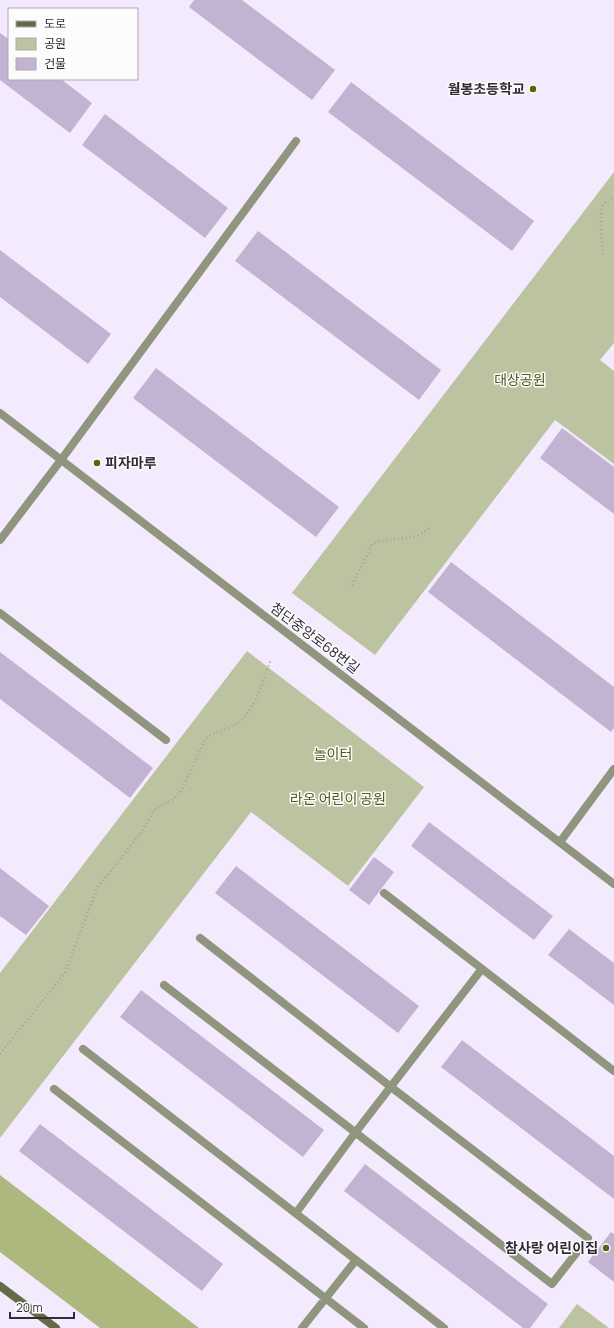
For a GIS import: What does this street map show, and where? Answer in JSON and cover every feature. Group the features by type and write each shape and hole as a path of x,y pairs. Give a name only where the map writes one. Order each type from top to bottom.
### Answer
{"street":[{"path":"0,540 61,460 296,141"},
{"name":"첨단중앙로68번길","path":"0,413 614,884"},
{"path":"0,613 166,740"},
{"path":"560,842 614,769"},
{"path":"384,893 481,970 614,1071"},
{"path":"164,985 552,1284 588,1238 200,938"},
{"path":"296,1213 355,1133 481,970"},
{"path":"83,1049 444,1328"},
{"path":"54,1089 364,1328"},
{"path":"302,1328 356,1260"},
{"path":"0,1286 56,1328"}],"path":[{"path":"603,254 603,205 614,197"},
{"path":"352,584 372,545 376,542 417,536 430,528"},
{"path":"0,1054 65,973 97,888 141,834 154,810 171,802 180,793 206,738 234,725 244,718 251,708 271,659"}],"green space":[{"name":"대상공원","path":"614,172 614,343 600,360 614,371 614,464 555,420 375,655 292,593"},
{"path":"247,651 424,787 348,886 251,812 0,1138 0,973"},
{"path":"0,1175 199,1328 100,1328 0,1252"},
{"path":"577,1304 609,1328 559,1328"}],"building":[{"path":"194,0 242,0 335,70 312,100 189,7"},
{"path":"0,33 8,38 8,80 62,80 92,103 70,133 0,80"},
{"path":"351,82 534,221 512,251 328,112"},
{"path":"105,114 228,208 205,238 82,145"},
{"path":"258,231 441,370 419,400 235,261"},
{"path":"0,250 111,334 88,364 0,297"},
{"path":"156,368 339,507 316,537 133,398"},
{"path":"562,428 614,467 614,514 540,458"},
{"path":"451,562 614,687 614,728 611,732 428,592"},
{"path":"0,652 153,768 130,798 0,699"},
{"path":"429,822 553,916 534,940 411,846"},
{"path":"374,857 394,872 369,905 349,890"},
{"path":"236,866 419,1006 398,1033 215,893"},
{"path":"0,868 49,906 26,935 0,916"},
{"path":"569,929 614,963 614,1005 548,955"},
{"path":"141,990 324,1130 303,1157 120,1017"},
{"path":"462,1040 614,1156 614,1199 441,1067"},
{"path":"40,1124 223,1264 202,1291 19,1151"},
{"path":"365,1164 548,1304 530,1328 523,1328 344,1191"},
{"name":"참사랑 어린이집","path":"611,1232 614,1234 614,1282 588,1262"}],"place":[{"name":"월봉초등학교","path":"533,89"},
{"name":"피자마루","path":"97,463"},
{"name":"참사랑 어린이집","path":"606,1248"}],"park label":[{"name":"놀이터","path":"333,754"},
{"name":"라온 어린이 공원","path":"338,799"}]}
